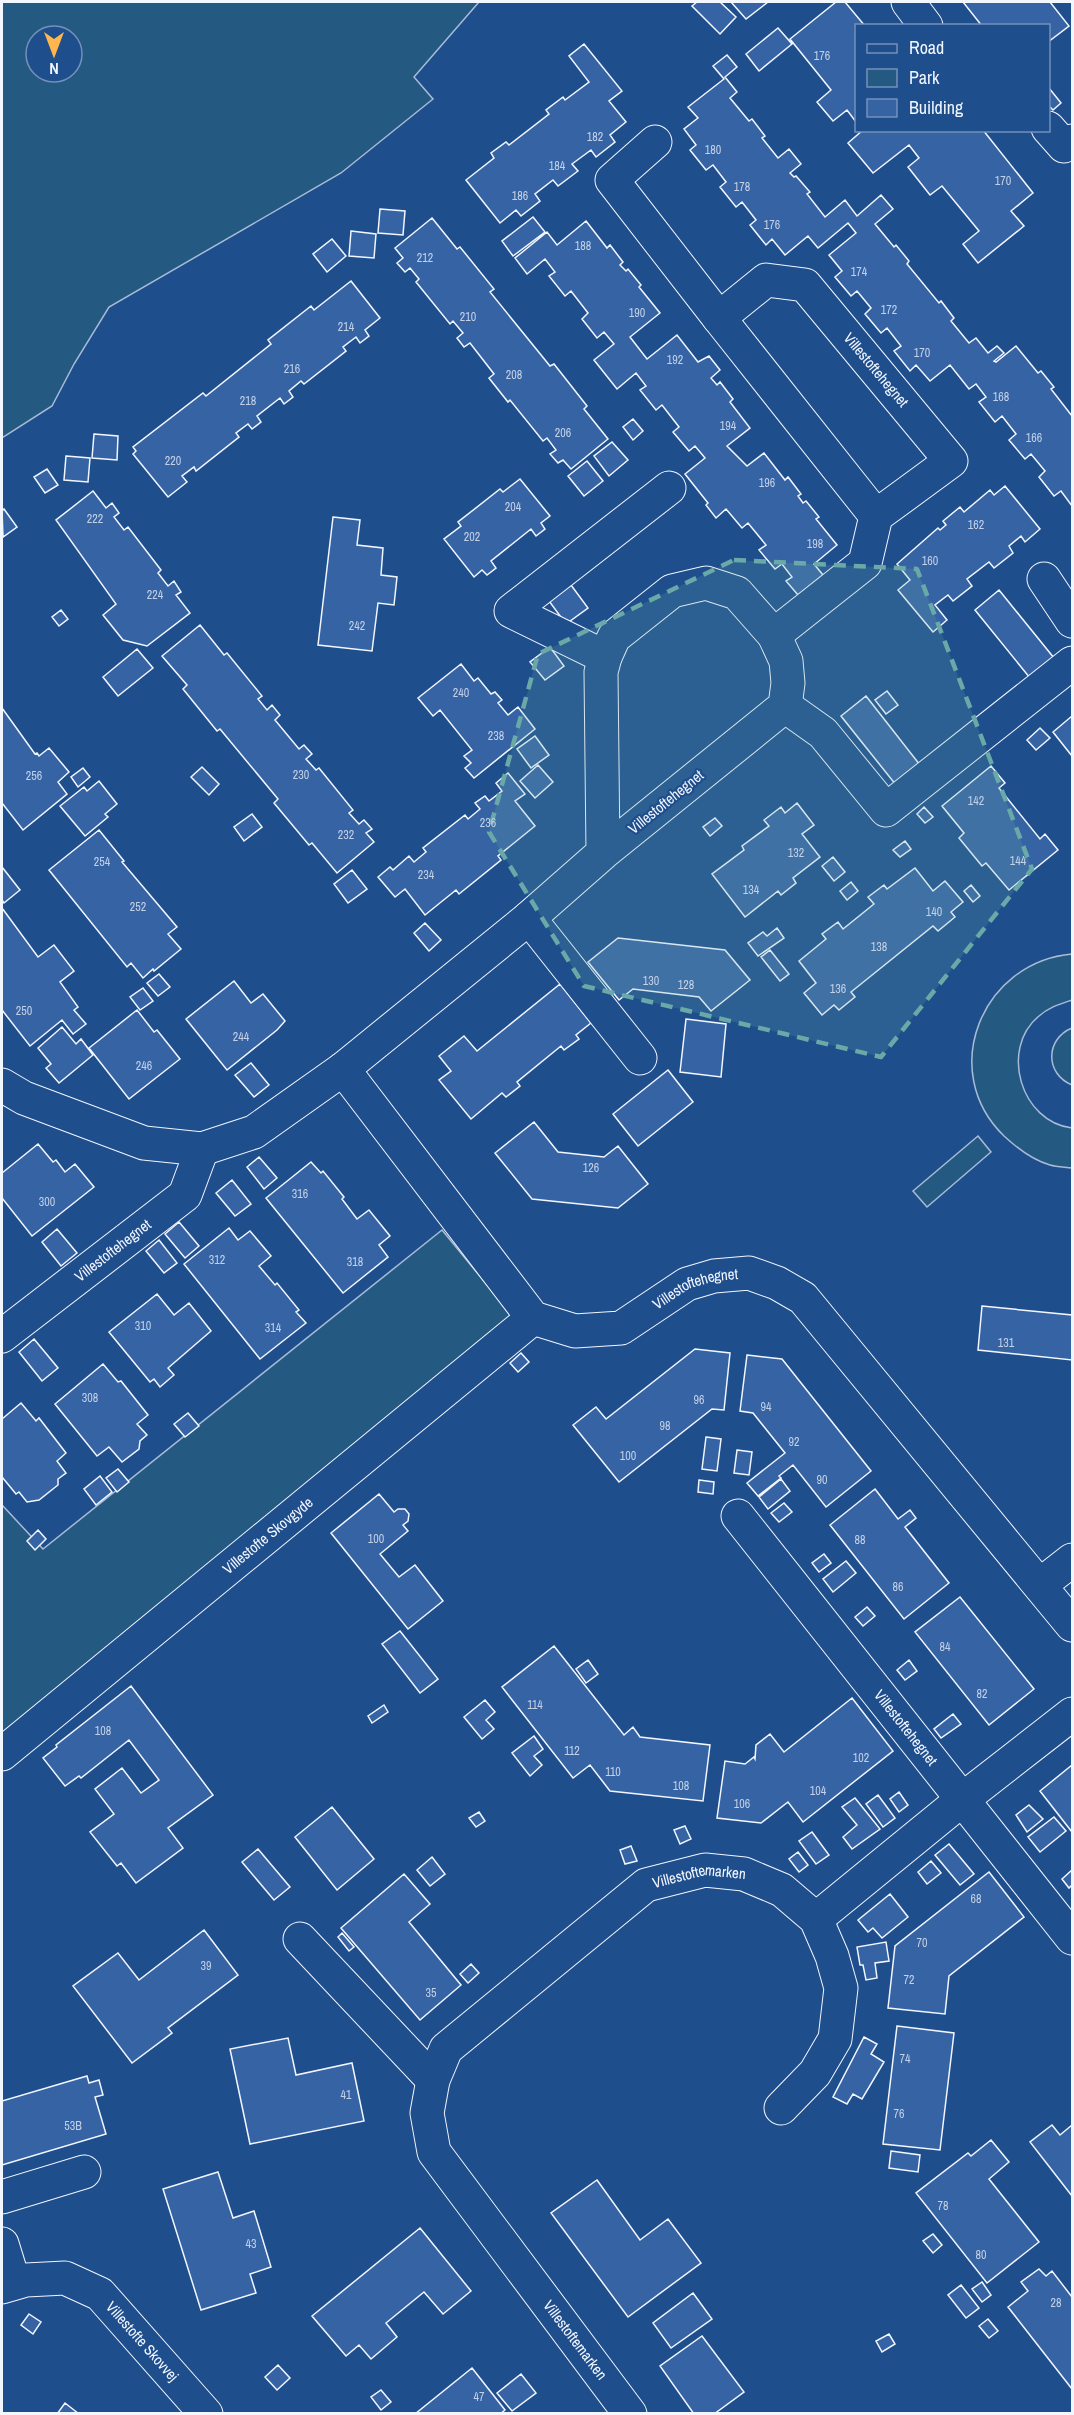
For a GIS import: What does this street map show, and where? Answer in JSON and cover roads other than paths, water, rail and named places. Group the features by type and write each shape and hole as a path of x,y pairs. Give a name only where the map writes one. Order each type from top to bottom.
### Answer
{"street":[{"path":"908,2 924,24"},
{"path":"1050,130 1064,146 1072,141"},
{"path":"655,142 612,180 876,516 865,562 774,635"},
{"name":"Villestoftehegnet","path":"720,318 766,280 805,285 951,461 876,516"},
{"path":"604,657 511,611 669,488"},
{"path":"1044,579 1072,621"},
{"name":"Villestoftehegnet","path":"2,1085 24,1098 144,1143 202,1149 254,1132 343,1069 529,918 603,853 785,706 788,683 786,661 774,635 737,593 706,583 672,591 614,637 604,657 601,672 603,853"},
{"path":"785,706 824,733 886,810 1072,663"},
{"path":"529,918 640,1058"},
{"path":"343,1069 533,1318"},
{"name":"Villestoftehegnet","path":"2,1336 185,1195 202,1149"},
{"name":"Villestoftehegnet","path":"533,1318 575,1331 621,1328 687,1284 714,1276 749,1273 777,1283 803,1298 1072,1625"},
{"name":"Villestofte Skovgyde","path":"2,1754 533,1318"},
{"name":"Villestoftehegnet","path":"738,1516 1072,1938"},
{"path":"1041,1585 1072,1560"},
{"path":"816,1918 1072,1714"},
{"name":"Villestoftemarken","path":"630,2414 434,2152 427,2113 433,2080 446,2049 646,1885 705,1870 744,1874 782,1890 816,1918 832,1956 841,1988 835,2039 815,2073 781,2108"},
{"path":"300,1939 433,2080"},
{"path":"2,2196 84,2172"},
{"path":"2,2244 8,2285"},
{"name":"Villestofte Skovvej","path":"8,2285 26,2280 65,2278 100,2294 206,2414"}]}
